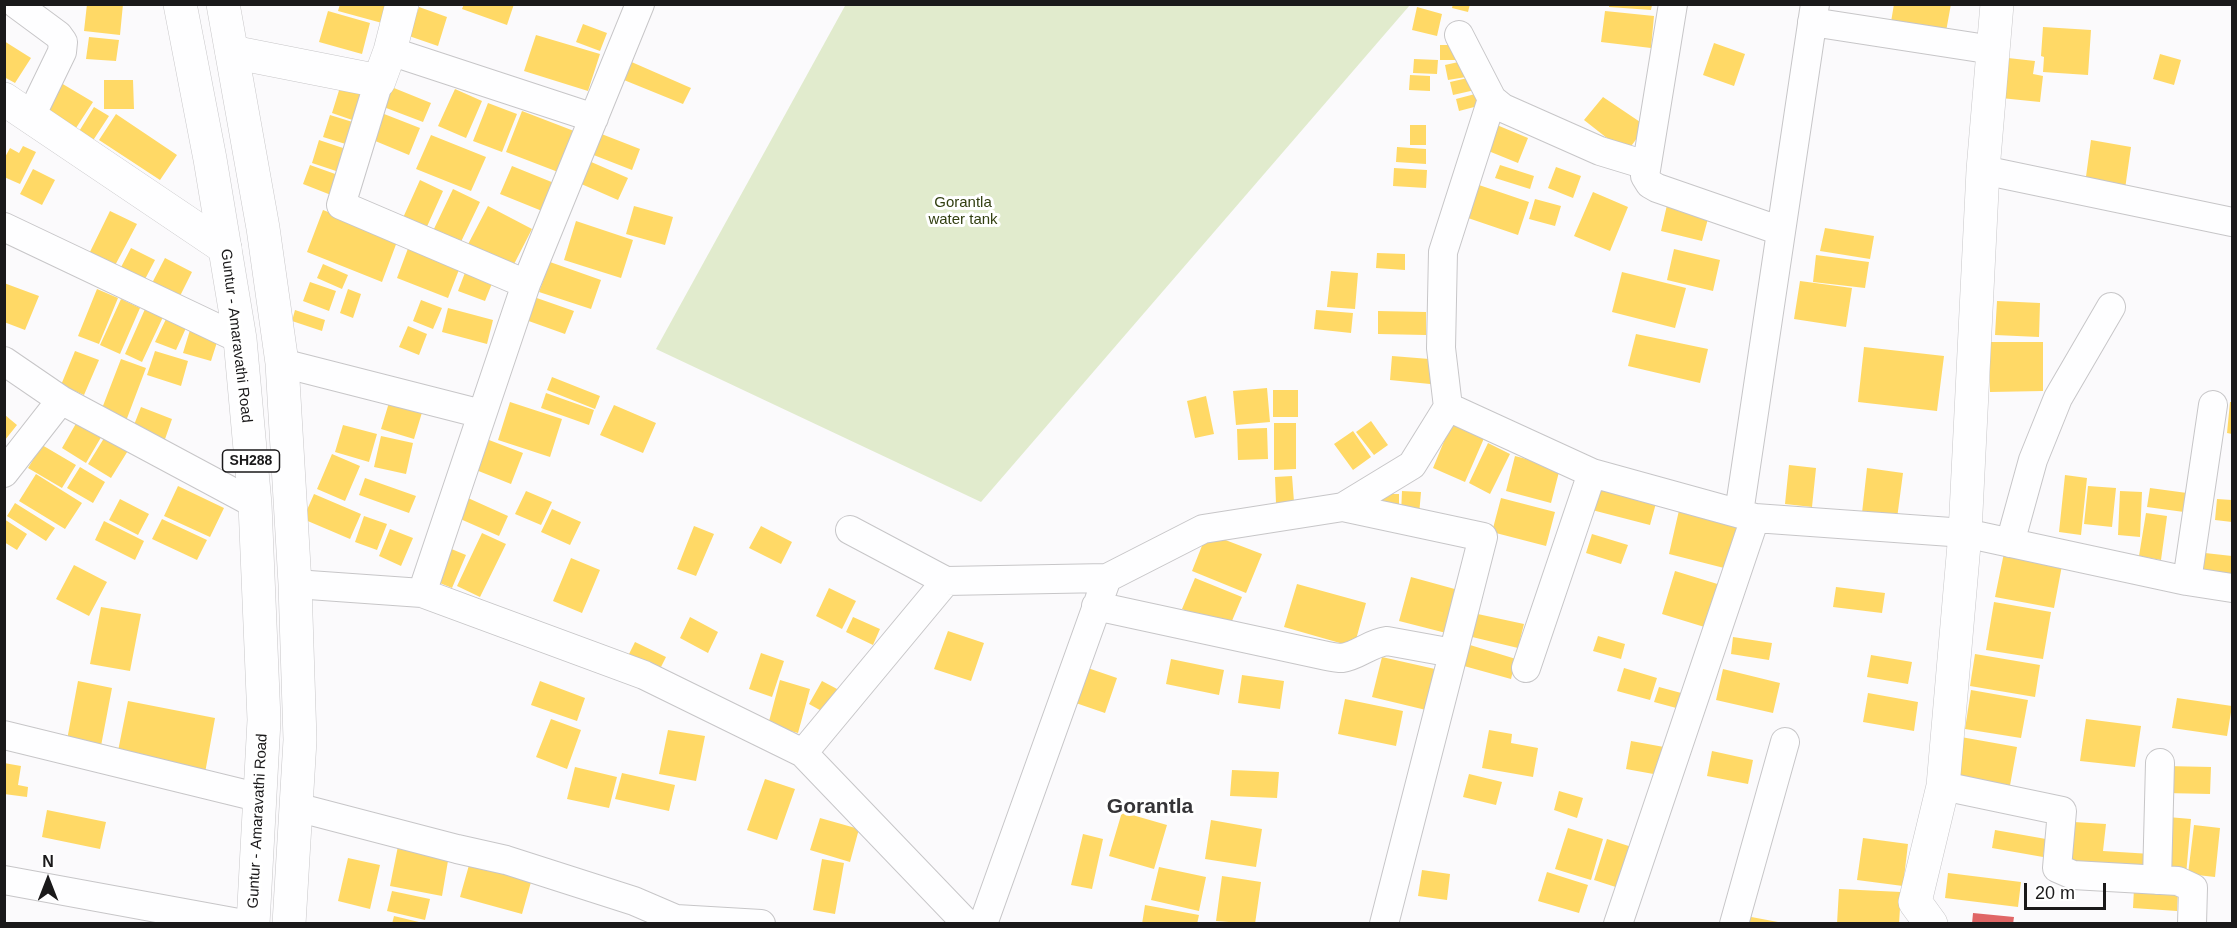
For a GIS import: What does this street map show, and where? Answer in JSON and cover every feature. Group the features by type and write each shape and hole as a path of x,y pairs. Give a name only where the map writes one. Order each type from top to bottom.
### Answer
{"main road":[{"name":"Guntur - Amaravathi Road","path":"180,4 240,339 255,504 264,720 253,924"},
{"name":"SH288","path":"223,4 265,239 282,363 295,584 300,740 289,924"},
{"path":"232,52 385,66 402,4"},
{"path":"1931,924 1915,902 1943,786 1965,533 1983,170 1997,4"},
{"path":"18,108 225,248"}],"street":[{"path":"16,4 58,34 63,42 62,52 18,108"},
{"path":"422,593 526,284 639,4"},
{"path":"1673,4 1645,176 1650,184 1657,188 1781,231"},
{"path":"1618,924 1747,515 1781,231 1814,13 1993,50"},
{"path":"1460,35 1492,99 1503,108 1600,151 1646,165"},
{"path":"526,284 341,205 385,66 594,118"},
{"path":"1343,507 1412,465 1448,407 1441,348 1443,252 1492,99"},
{"path":"1983,170 2232,222"},
{"path":"4,227 240,339"},
{"path":"2010,543 2033,460 2058,398 2111,307"},
{"path":"4,361 61,400 255,504"},
{"path":"282,363 483,414"},
{"path":"4,473 61,400"},
{"path":"2187,580 2213,405"},
{"path":"1448,407 1592,473 1747,515 1965,533 2232,588"},
{"path":"1526,668 1592,473"},
{"path":"850,530 946,581 1107,578 1203,529 1343,507 1483,537 1384,924"},
{"path":"983,924 1107,578"},
{"path":"803,753 946,581"},
{"path":"295,584 422,593 644,675 803,753 967,924"},
{"path":"1096,606 1342,658 1377,642 1387,641 1453,653"},
{"path":"4,735 261,798"},
{"path":"1734,924 1785,742"},
{"path":"2157,880 2160,763"},
{"path":"1943,786 2061,811 2057,868 2073,875 2178,881 2193,888 2192,924"},
{"path":"296,807 506,860 631,912 676,919 761,924"},
{"path":"4,880 244,924"}],"green space":[{"name":"Gorantla water tank","path":"846,4 1410,5 981,502 656,349"}],"building: Homes":[{"path":"87,4 123,4 120,35 84,31"},
{"path":"340,4 387,4 382,23 338,11"},
{"path":"464,4 514,4 507,25 462,9"},
{"path":"1453,4 1470,4 1468,12 1452,8"},
{"path":"1894,4 1951,4 1945,37 1890,28"},
{"path":"1609,5 1652,5 1651,10 1609,7"},
{"path":"419,7 447,17 438,46 409,36"},
{"path":"1417,7 1442,14 1437,36 1412,30"},
{"path":"328,11 370,23 362,54 319,42"},
{"path":"1605,11 1654,16 1651,48 1601,42"},
{"path":"583,24 607,33 600,51 576,42"},
{"path":"2043,27 2091,30 2088,75 2043,72 2044,57 2041,56"},
{"path":"536,35 600,54 588,91 524,71"},
{"path":"89,37 119,40 116,61 86,59"},
{"path":"4,41 31,58 15,83 4,77"},
{"path":"1714,43 1745,54 1734,86 1703,75"},
{"path":"1440,45 1458,45 1458,60 1440,60"},
{"path":"2160,54 2181,60 2174,85 2153,79"},
{"path":"2008,58 2035,61 2033,74 2043,76 2040,102 2001,98"},
{"path":"1414,59 1438,60 1437,74 1413,73"},
{"path":"627,60 691,88 683,104 619,78"},
{"path":"1463,61 1466,77 1448,80 1445,65"},
{"path":"1410,75 1430,76 1430,91 1409,90"},
{"path":"1472,77 1475,90 1453,95 1450,82"},
{"path":"56,80 93,102 76,128 40,105"},
{"path":"104,80 133,80 134,109 104,109"},
{"path":"341,84 368,93 358,122 332,113"},
{"path":"389,86 431,103 423,122 381,106"},
{"path":"455,89 482,101 466,138 438,126"},
{"path":"1475,94 1478,106 1459,111 1456,99"},
{"path":"1603,97 1646,126 1626,153 1584,120"},
{"path":"488,103 517,114 502,152 473,141"},
{"path":"94,107 109,116 92,142 78,133"},
{"path":"522,111 574,131 558,172 506,152"},
{"path":"379,112 420,128 409,155 368,138"},
{"path":"116,114 177,155 160,180 99,140"},
{"path":"330,115 359,124 352,146 323,137"},
{"path":"1492,123 1528,138 1518,163 1481,148"},
{"path":"1410,125 1426,125 1426,145 1410,145"},
{"path":"599,133 640,149 632,170 591,154"},
{"path":"431,135 486,157 471,191 416,169"},
{"path":"319,140 349,150 342,173 312,163"},
{"path":"2091,140 2131,147 2125,189 2085,184"},
{"path":"23,146 36,152 20,184 4,177 4,159 10,148 19,153"},
{"path":"1397,147 1426,149 1426,164 1396,162"},
{"path":"589,161 628,178 618,200 579,183"},
{"path":"310,165 338,175 331,195 303,184"},
{"path":"1500,165 1534,176 1530,189 1495,178"},
{"path":"512,166 559,185 547,213 500,194"},
{"path":"1556,167 1581,176 1573,198 1548,188"},
{"path":"1394,168 1427,170 1426,188 1393,186"},
{"path":"33,169 55,180 42,205 20,194"},
{"path":"420,180 443,191 425,231 402,220"},
{"path":"1476,184 1529,202 1518,235 1465,217"},
{"path":"453,189 480,202 459,246 432,233"},
{"path":"1593,192 1628,207 1610,251 1574,236"},
{"path":"1535,199 1561,206 1555,226 1529,219"},
{"path":"1667,205 1709,215 1702,241 1661,231"},
{"path":"488,206 532,229 510,272 465,250"},
{"path":"634,206 673,217 665,245 626,234"},
{"path":"323,210 398,239 382,282 307,252"},
{"path":"110,211 137,224 111,273 86,260"},
{"path":"576,221 633,240 621,278 564,260"},
{"path":"1825,228 1874,236 1870,259 1820,251"},
{"path":"410,243 462,262 448,298 397,278"},
{"path":"131,248 155,260 143,283 119,271"},
{"path":"1674,249 1720,260 1713,291 1667,280"},
{"path":"1377,253 1405,254 1405,270 1376,268"},
{"path":"1816,255 1869,262 1865,288 1813,282"},
{"path":"165,258 192,272 178,300 150,287"},
{"path":"550,262 601,280 591,309 539,292"},
{"path":"323,264 348,275 342,289 317,278"},
{"path":"466,270 493,281 485,301 458,291"},
{"path":"1331,271 1358,273 1355,309 1327,307"},
{"path":"1622,272 1686,288 1675,328 1612,312"},
{"path":"1800,281 1852,288 1846,327 1794,319"},
{"path":"310,282 336,291 329,311 303,301"},
{"path":"4,283 39,296 25,330 4,322"},
{"path":"97,289 118,298 99,344 78,336"},
{"path":"348,289 361,294 353,318 340,313"},
{"path":"531,296 574,311 565,334 523,319"},
{"path":"121,299 140,308 120,354 100,345"},
{"path":"421,300 442,308 433,329 413,321"},
{"path":"1997,301 2040,303 2039,337 1995,335"},
{"path":"448,308 493,320 487,344 442,332"},
{"path":"145,309 163,317 142,362 125,354"},
{"path":"295,310 325,320 322,331 292,321"},
{"path":"1316,310 1353,313 1351,333 1314,329"},
{"path":"1378,311 1426,312 1426,335 1378,334"},
{"path":"166,319 186,328 176,350 155,342"},
{"path":"408,326 427,334 419,355 399,347"},
{"path":"190,330 218,339 211,361 183,353"},
{"path":"1636,334 1708,349 1700,383 1628,366"},
{"path":"1989,342 2043,342 2043,391 1990,392"},
{"path":"1864,347 1944,356 1937,411 1858,402"},
{"path":"75,351 99,360 84,395 61,385"},
{"path":"155,351 188,361 181,386 147,375"},
{"path":"1392,356 1442,360 1440,385 1390,380"},
{"path":"121,359 146,368 126,421 101,411"},
{"path":"552,377 600,396 595,409 547,390"},
{"path":"1267,388 1270,422 1236,425 1233,391"},
{"path":"1273,390 1298,390 1298,417 1273,417"},
{"path":"546,393 594,410 589,425 541,408"},
{"path":"391,396 424,406 414,439 381,429"},
{"path":"1206,396 1214,434 1195,438 1187,401"},
{"path":"510,402 562,419 550,457 498,440"},
{"path":"2230,402 2232,402 2232,434 2227,433"},
{"path":"614,405 656,423 643,453 600,435"},
{"path":"141,407 172,419 164,442 132,430"},
{"path":"5,415 17,425 5,440"},
{"path":"78,420 103,434 86,463 62,448"},
{"path":"1371,421 1388,445 1374,455 1356,432"},
{"path":"1452,422 1485,436 1465,482 1433,468"},
{"path":"1274,423 1296,423 1296,469 1274,470"},
{"path":"343,425 377,434 369,462 335,452"},
{"path":"1267,428 1268,459 1238,460 1237,429"},
{"path":"1353,431 1371,457 1353,470 1334,444"},
{"path":"106,435 129,449 111,478 88,464"},
{"path":"381,436 413,443 406,474 374,467"},
{"path":"489,440 523,453 511,484 476,470"},
{"path":"1488,443 1510,454 1490,494 1469,483"},
{"path":"42,445 76,465 62,488 28,468"},
{"path":"332,454 360,466 345,501 317,489"},
{"path":"1515,456 1560,468 1551,503 1506,491"},
{"path":"1789,465 1816,468 1812,507 1785,504"},
{"path":"80,467 105,482 93,503 67,488"},
{"path":"1867,468 1903,473 1896,526 1861,522"},
{"path":"36,474 82,503 65,529 19,501"},
{"path":"2065,475 2087,478 2081,535 2059,532"},
{"path":"1292,476 1294,502 1276,503 1275,477"},
{"path":"365,478 416,496 409,513 359,495"},
{"path":"1599,480 1658,496 1650,525 1592,510"},
{"path":"178,486 224,508 210,537 164,516"},
{"path":"2088,486 2116,488 2112,527 2084,524"},
{"path":"2150,488 2187,493 2184,512 2147,507"},
{"path":"526,491 552,502 541,525 515,514"},
{"path":"1402,491 1421,492 1419,515 1401,514"},
{"path":"2120,491 2142,492 2140,537 2118,535"},
{"path":"314,494 361,514 350,539 303,519"},
{"path":"1377,494 1399,494 1399,513 1378,513"},
{"path":"468,498 508,516 499,536 458,518"},
{"path":"1501,498 1555,512 1546,546 1492,532"},
{"path":"120,499 149,514 138,535 109,520"},
{"path":"2217,499 2232,500 2232,522 2215,520"},
{"path":"15,503 55,528 46,541 7,516"},
{"path":"1680,506 1743,521 1732,570 1669,554"},
{"path":"552,509 581,522 570,545 541,532"},
{"path":"2146,513 2167,516 2161,560 2139,556"},
{"path":"364,516 387,524 377,550 355,542"},
{"path":"4,519 27,534 17,550 4,542"},
{"path":"162,519 207,540 197,560 152,539"},
{"path":"104,521 144,541 135,560 95,540"},
{"path":"694,526 714,534 696,576 677,569"},
{"path":"761,526 792,542 781,564 749,548"},
{"path":"390,529 413,538 401,566 379,556"},
{"path":"482,533 506,544 480,597 457,586"},
{"path":"1207,533 1262,554 1246,593 1192,571"},
{"path":"1592,534 1628,545 1621,564 1586,553"},
{"path":"449,548 466,555 452,588 435,581"},
{"path":"2005,548 2063,560 2054,608 1995,597"},
{"path":"2205,553 2232,556 2232,581 2202,578"},
{"path":"571,558 600,570 582,613 553,601"},
{"path":"74,565 107,582 89,616 56,599"},
{"path":"1675,571 1724,586 1711,629 1662,614"},
{"path":"1411,577 1462,591 1450,634 1399,621"},
{"path":"1195,578 1242,597 1229,628 1182,609"},
{"path":"1297,584 1366,603 1354,647 1284,627"},
{"path":"1836,587 1885,593 1882,613 1833,607"},
{"path":"829,588 856,601 842,629 816,616"},
{"path":"1994,602 2051,612 2043,659 1986,650"},
{"path":"101,607 141,614 130,671 90,664"},
{"path":"1473,613 1524,624 1518,648 1468,636"},
{"path":"690,617 718,632 708,653 680,638"},
{"path":"853,617 880,629 873,645 846,632"},
{"path":"948,631 984,643 971,681 934,669"},
{"path":"1598,636 1625,644 1621,659 1593,651"},
{"path":"1733,637 1772,643 1769,660 1731,654"},
{"path":"635,642 666,657 658,673 627,658"},
{"path":"1470,645 1516,659 1511,679 1464,666"},
{"path":"761,653 784,661 772,697 749,689"},
{"path":"1975,654 2040,665 2035,697 1970,686"},
{"path":"1871,655 1912,662 1908,684 1867,677"},
{"path":"1382,657 1435,669 1426,710 1372,697"},
{"path":"1171,659 1224,670 1219,695 1166,684"},
{"path":"1079,665 1117,678 1105,713 1067,700"},
{"path":"1624,668 1657,678 1650,700 1617,691"},
{"path":"1723,669 1780,683 1773,713 1716,700"},
{"path":"1242,675 1284,681 1280,709 1238,703"},
{"path":"780,680 810,689 798,733 768,725"},
{"path":"78,681 112,688 101,746 67,740"},
{"path":"540,681 585,698 577,721 531,705"},
{"path":"822,681 839,690 827,714 809,704"},
{"path":"1659,687 1685,694 1680,709 1654,702"},
{"path":"1971,690 2028,700 2021,738 1965,729"},
{"path":"1868,693 1918,702 1914,731 1863,722"},
{"path":"2177,698 2232,706 2227,736 2172,728"},
{"path":"1345,699 1403,711 1396,746 1338,734"},
{"path":"128,701 215,718 205,773 117,756"},
{"path":"551,719 581,730 567,769 536,757"},
{"path":"2086,719 2141,726 2135,767 2080,761"},
{"path":"668,730 705,736 696,781 659,774"},
{"path":"1489,730 1512,734 1511,743 1538,748 1533,777 1482,768"},
{"path":"1961,737 2017,747 2009,791 1953,781"},
{"path":"1631,741 1664,747 1659,775 1626,769"},
{"path":"1712,751 1753,760 1748,784 1707,776"},
{"path":"4,763 21,766 18,785 28,787 27,797 4,794"},
{"path":"2165,766 2211,767 2210,794 2165,793"},
{"path":"575,767 617,777 609,808 567,799"},
{"path":"1232,770 1279,772 1277,798 1230,796"},
{"path":"622,773 675,785 669,811 615,799"},
{"path":"1469,774 1502,782 1496,805 1463,797"},
{"path":"765,779 795,789 777,840 747,830"},
{"path":"1559,791 1583,798 1577,818 1554,810"},
{"path":"47,810 106,822 100,849 42,837"},
{"path":"1122,812 1167,825 1154,869 1109,856"},
{"path":"2168,817 2191,819 2186,875 2163,873"},
{"path":"820,818 859,829 850,862 810,850"},
{"path":"1211,820 1262,829 1256,867 1205,859"},
{"path":"2074,822 2106,824 2103,851 2151,854 2150,877 2071,871"},
{"path":"2194,825 2220,828 2215,877 2188,874"},
{"path":"1568,828 1603,839 1591,880 1555,869"},
{"path":"1995,830 2046,839 2043,857 1992,848"},
{"path":"1083,834 1103,839 1092,889 1071,885"},
{"path":"1863,838 1908,844 1903,886 1857,880"},
{"path":"1607,839 1638,849 1625,890 1594,880"},
{"path":"398,846 449,855 442,896 390,886"},
{"path":"348,858 380,865 370,909 338,901"},
{"path":"471,858 533,875 522,914 460,897"},
{"path":"822,859 844,863 835,914 813,910"},
{"path":"1159,867 1206,877 1199,911 1151,900"},
{"path":"1422,870 1450,874 1447,900 1418,896"},
{"path":"1547,872 1588,885 1579,913 1538,901"},
{"path":"1948,873 2021,882 2018,907 1945,898"},
{"path":"1222,876 1261,882 1255,924 1216,921"},
{"path":"2134,888 2178,891 2177,911 2133,908"},
{"path":"1839,889 1901,892 1899,924 1837,924"},
{"path":"392,891 430,899 425,920 387,911"},
{"path":"1145,905 1199,915 1197,924 1142,924"},
{"path":"394,916 423,923 423,924 392,924"},
{"path":"1746,916 1778,922 1778,924 1744,924"}],"building: Shops":[{"path":"1973,913 2014,917 2013,924 1972,924"}],"district":[{"name":"Gorantla","path":"1150,807"}]}
